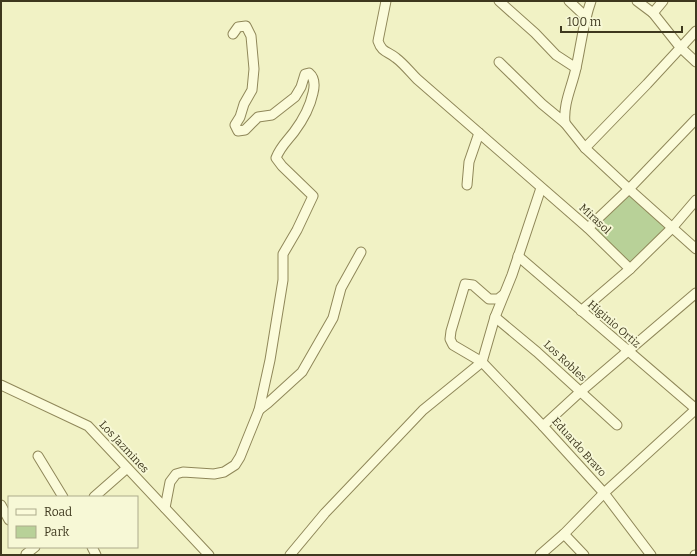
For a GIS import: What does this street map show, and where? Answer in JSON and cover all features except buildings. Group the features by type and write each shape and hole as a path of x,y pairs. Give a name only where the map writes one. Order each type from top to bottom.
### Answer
{"street":[{"name":"Mirasol","path":"386,1 378,41 380,47 386,53 395,57 417,79 588,228 630,269"},
{"path":"499,1 535,33 556,55 576,68"},
{"path":"569,1 585,16"},
{"path":"565,123 564,113 566,102 576,68 585,16 591,1"},
{"path":"637,1 653,13 680,47 696,62"},
{"path":"653,13 663,1"},
{"path":"165,508 170,482 176,474 183,472 214,474 224,472 235,465 240,457 254,418 259,410 272,352 283,280 283,254 297,230 313,196 282,166 276,158 279,150 305,116 312,100 315,85 313,76 309,73 305,74 301,87 295,97 272,115 258,117 245,130 238,131 235,126 244,104 252,90 254,69 251,36 246,26 238,27 233,34"},
{"path":"585,148 696,31"},
{"path":"499,62 542,104 565,123 585,148 696,249"},
{"path":"588,228 629,189 696,119"},
{"path":"467,185 469,162 479,133"},
{"path":"291,554 324,513 423,410 482,362 495,317 512,275 541,188"},
{"path":"581,311 630,269 672,228 696,200"},
{"path":"259,410 302,372 333,318 341,288 361,252"},
{"name":"Higinio Ortiz","path":"518,256 696,409"},
{"name":"Eduardo Bravo","path":"503,295 498,299 489,299 473,285 465,284 451,331 450,339 453,345 482,362 543,426 604,493 651,555"},
{"path":"543,426 696,292"},
{"name":"Los Robles","path":"495,317 538,352 617,425"},
{"name":"Los Jazmines","path":"1,386 88,426 165,508 204,553"},
{"path":"540,555 564,534 604,493 696,409"},
{"path":"38,456 62,496"},
{"path":"95,496 127,468"},
{"path":"1,505 8,518"},
{"path":"564,534 584,555"}],"green space":[{"path":"629,189 672,228 630,269 588,228"}]}
